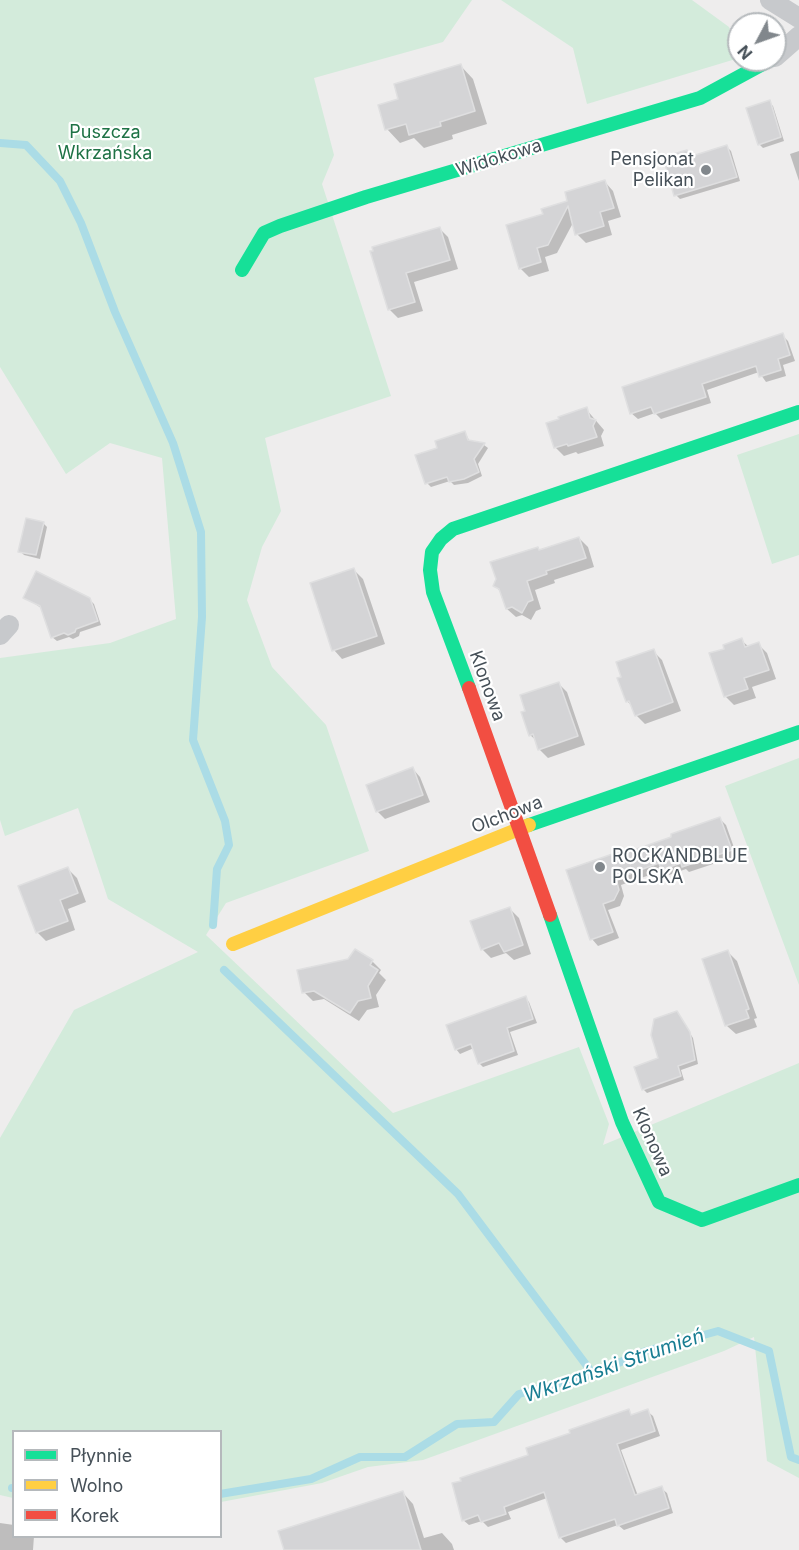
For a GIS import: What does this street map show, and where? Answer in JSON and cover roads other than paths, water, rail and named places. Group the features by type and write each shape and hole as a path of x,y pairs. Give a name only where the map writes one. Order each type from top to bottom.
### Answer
{"street":[{"path":"770,0 799,18"},
{"path":"787,46 799,36"},
{"name":"Widokowa","path":"242,270 264,233 280,226 366,197 700,98 748,72"},
{"name":"Klonowa","path":"799,412 453,530 441,539 432,552 430,570 433,592 520,828 622,1122 659,1202 702,1220 799,1185"},
{"name":"Olchowa","path":"233,944 520,828 799,732"}],"waterway":[{"path":"0,143 26,145 60,181 81,223 115,312 173,443 201,532 202,617 193,740 225,821 229,845 217,869 213,925"},
{"path":"224,970 458,1194 593,1374"},
{"name":"Wkrzański Strumień","path":"222,1494 311,1479 360,1457 405,1457 457,1424 494,1422 519,1394 593,1374 646,1351 718,1331 769,1351 791,1457 799,1460"}],"place":[{"name":"Pensjonat Pelikan","path":"706,170"},
{"name":"ROCKANDBLUE POLSKA","path":"600,867"}],"park label":[{"name":"Puszcza Wkrzańska","path":"105,143"}]}
